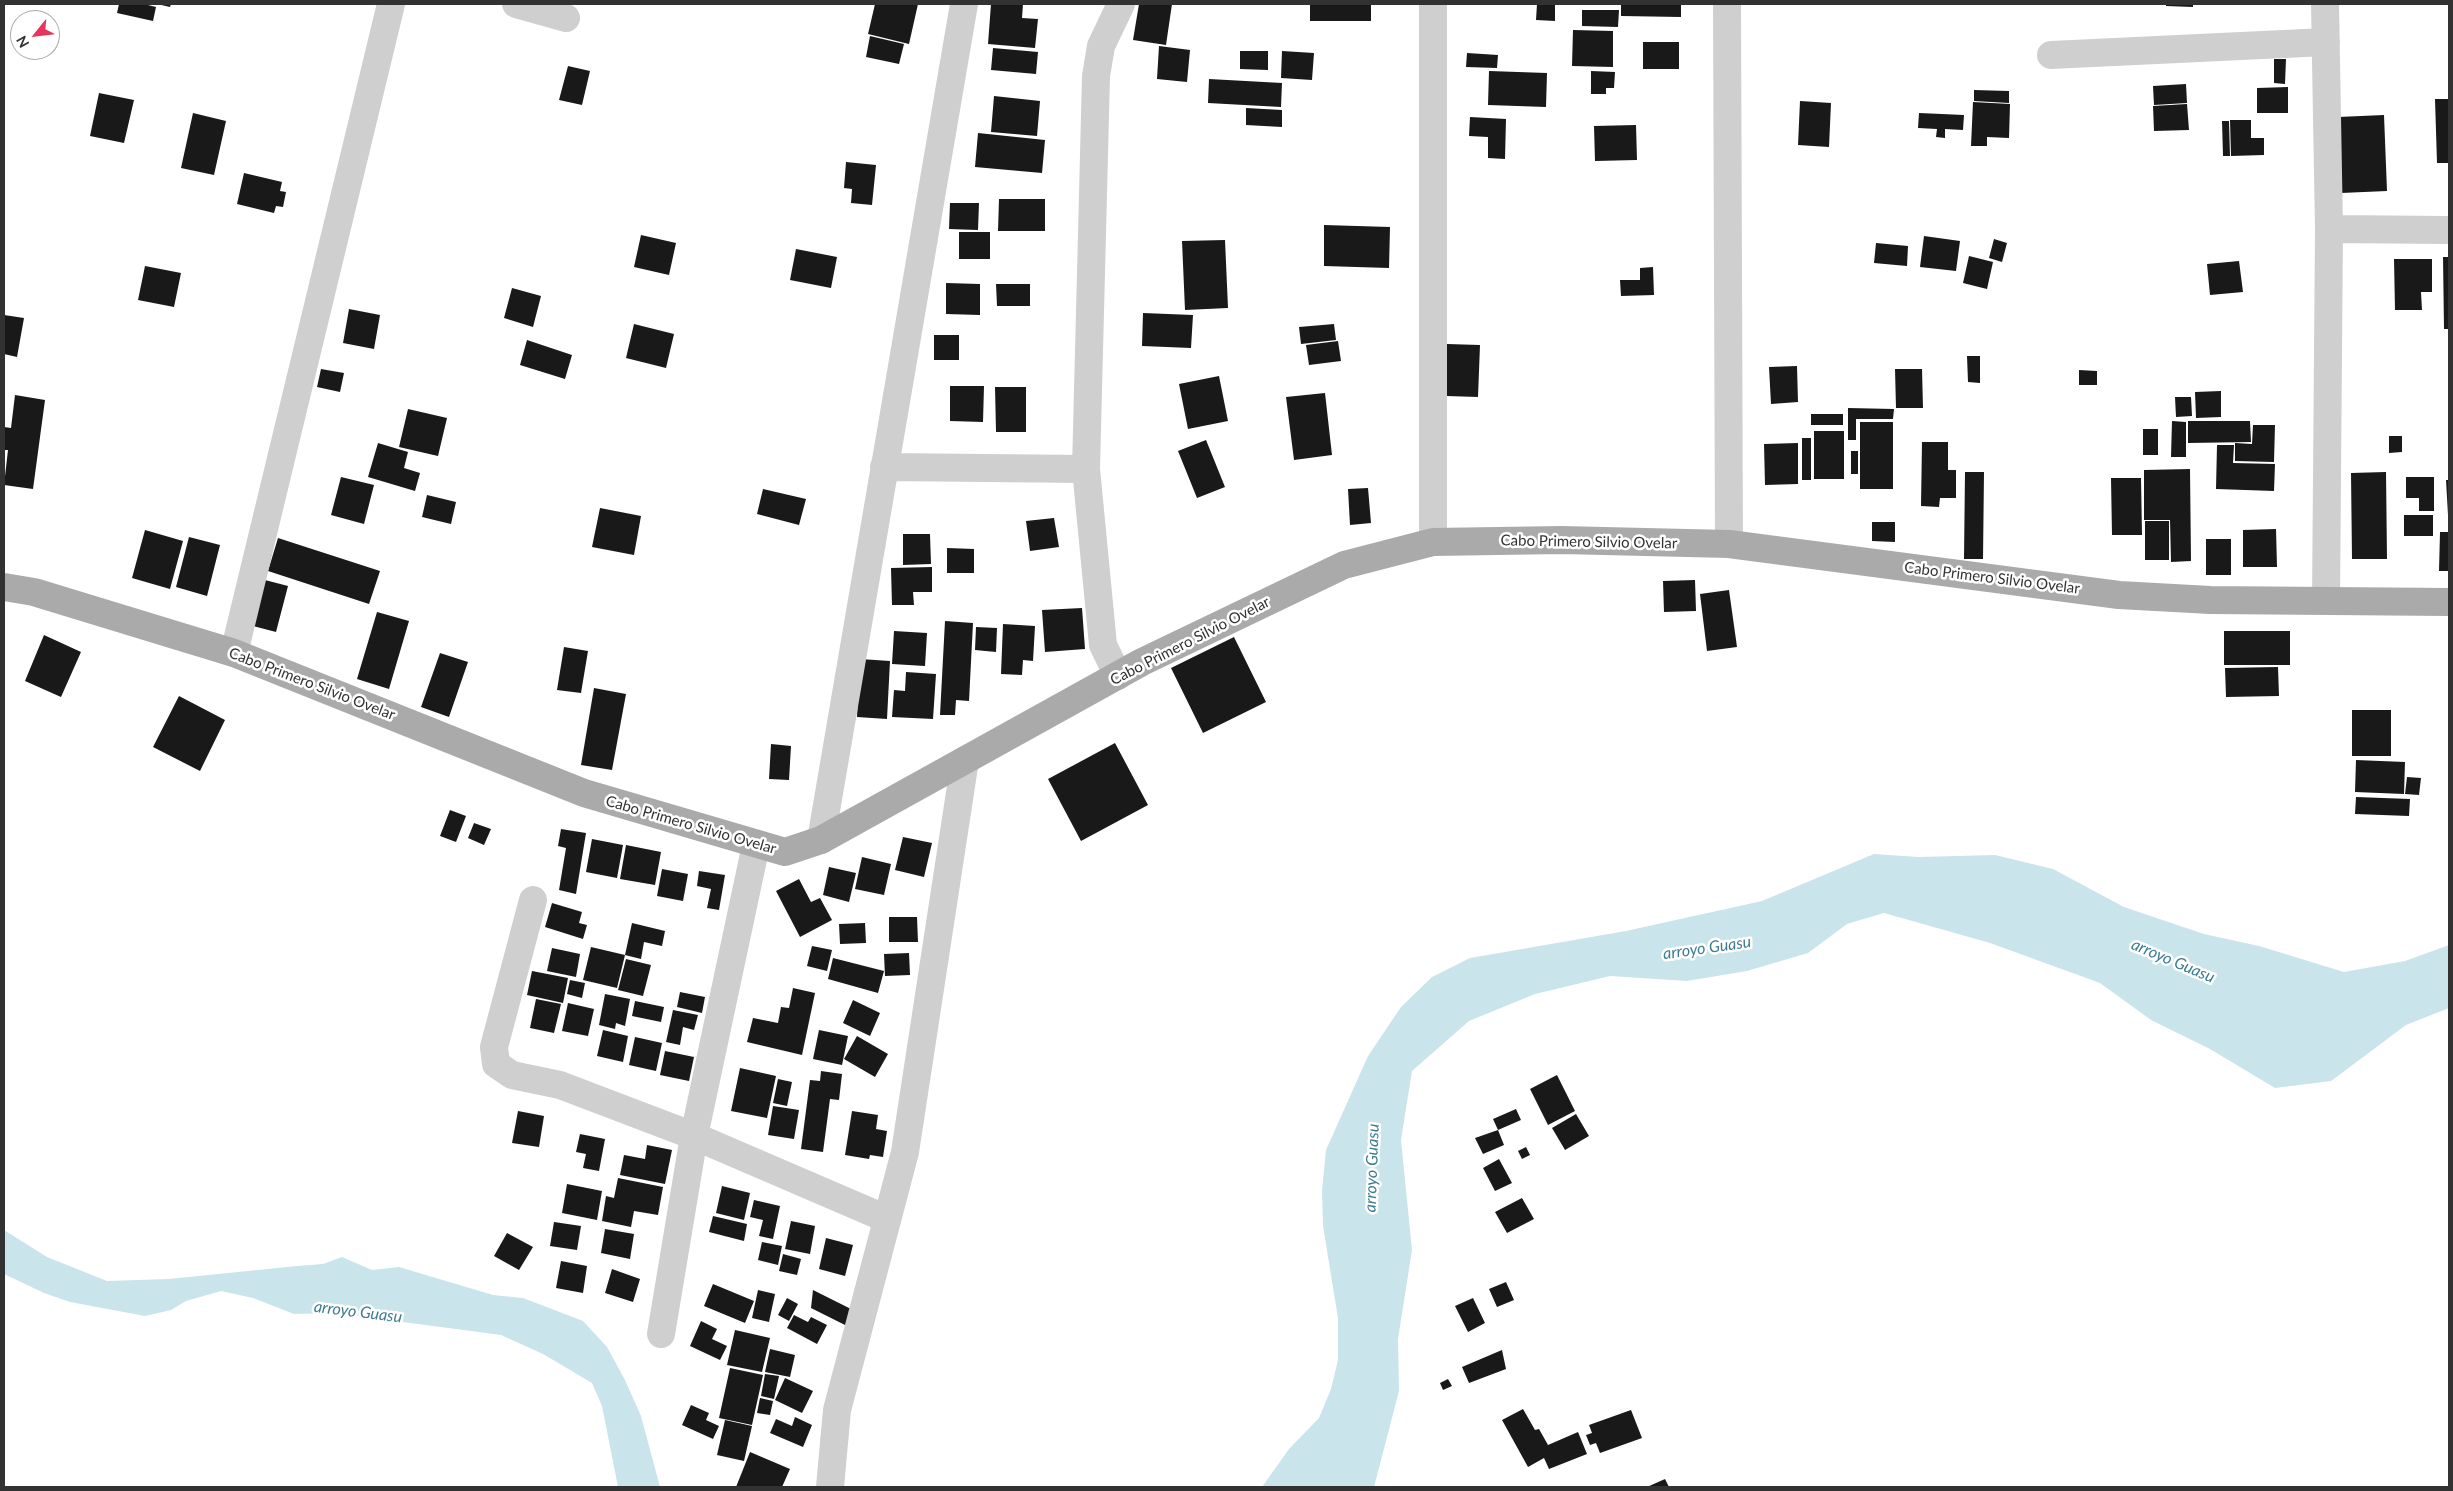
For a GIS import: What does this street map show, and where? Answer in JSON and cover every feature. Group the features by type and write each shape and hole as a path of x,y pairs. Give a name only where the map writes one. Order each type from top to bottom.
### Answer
{"main road":[{"name":"Cabo Primero Silvio Ovelar","path":"4,587 34,592 234,653 584,794 785,852 821,840 1142,662 1344,565 1433,542 1562,540 1729,544 2119,595 2210,600 2449,602"}],"street":[{"path":"234,653 391,4"},
{"path":"516,4 566,18"},
{"path":"821,840 964,4"},
{"path":"1118,676 1103,645 1086,469 1096,76 1102,46 1121,4"},
{"path":"1433,4 1433,542"},
{"path":"1728,4 1729,544"},
{"path":"2325,4 2330,229 2326,601"},
{"path":"2051,55 2326,42"},
{"path":"2330,229 2449,230"},
{"path":"884,467 1086,469"},
{"path":"830,1487 837,1410 905,1152 965,760"},
{"path":"660,1334 694,1136 756,845"},
{"path":"533,900 494,1047 496,1064 512,1075 560,1085 694,1136 887,1219"}],"water":[{"name":"arroyo Guasu","path":"1874,854 1919,857 1995,855 2053,869 2124,907 2204,934 2259,946 2344,972 2405,961 2449,945 2449,1008 2406,1025 2331,1081 2275,1088 2210,1049 2151,1020 2100,983 1990,943 1884,913 1847,924 1808,953 1747,971 1687,981 1610,976 1535,994 1469,1021 1412,1071 1401,1140 1412,1250 1398,1339 1399,1391 1374,1487 1262,1487 1289,1449 1319,1418 1331,1389 1338,1360 1338,1318 1323,1226 1322,1191 1326,1150 1368,1056 1401,1007 1432,977 1470,958 1626,931 1762,901"},
{"name":"arroyo Guasu","path":"4,1230 47,1257 107,1281 169,1279 323,1264 342,1257 372,1270 399,1267 493,1295 523,1298 583,1321 607,1347 625,1380 641,1416 660,1487 618,1487 602,1406 592,1383 543,1354 501,1335 335,1313 294,1314 253,1298 221,1291 186,1301 171,1310 145,1316 70,1302 44,1293 4,1274"}],"building":[{"path":"119,4 144,4 156,7 153,21 117,13"},
{"path":"157,4 171,4 170,7"},
{"path":"875,4 918,4 909,44 868,34"},
{"path":"991,4 1023,4 1022,18 1038,19 1035,48 988,44"},
{"path":"1139,4 1172,4 1166,45 1133,40"},
{"path":"1310,4 1371,4 1371,21 1310,21"},
{"path":"1537,4 1555,4 1555,21 1536,20"},
{"path":"1621,4 1681,4 1681,17 1621,16"},
{"path":"2166,4 2193,4 2193,7 2166,6"},
{"path":"1582,10 1619,10 1618,27 1582,26"},
{"path":"1573,30 1613,31 1613,67 1572,66"},
{"path":"870,36 904,44 899,64 866,57"},
{"path":"1643,42 1679,42 1679,69 1643,69"},
{"path":"1159,46 1190,50 1187,82 1157,79"},
{"path":"993,48 1038,52 1036,74 991,70"},
{"path":"1240,51 1268,51 1268,70 1240,69"},
{"path":"1282,51 1314,53 1312,80 1281,78"},
{"path":"1467,53 1498,55 1497,68 1466,67"},
{"path":"2274,59 2286,59 2285,84 2274,83"},
{"path":"568,66 590,71 582,105 559,100"},
{"path":"1489,71 1547,73 1546,107 1488,105"},
{"path":"1591,71 1615,72 1614,88 1606,88 1606,94 1591,94"},
{"path":"1209,79 1282,83 1281,107 1208,103"},
{"path":"2186,84 2187,103 2154,105 2153,86"},
{"path":"2288,87 2288,113 2257,113 2257,88"},
{"path":"1974,90 2009,91 2009,103 1974,101"},
{"path":"99,93 134,100 124,143 90,136"},
{"path":"994,96 1040,101 1037,136 991,132"},
{"path":"2435,99 2449,99 2449,163 2437,163"},
{"path":"1800,101 1831,103 1829,147 1798,145"},
{"path":"1973,102 2010,104 2009,138 1987,137 1987,146 1971,146"},
{"path":"2187,104 2189,130 2154,131 2153,106"},
{"path":"1246,108 1282,110 1282,127 1246,125"},
{"path":"193,113 226,121 214,175 181,168"},
{"path":"1919,113 1964,115 1963,130 1945,129 1945,138 1936,137 1937,129 1918,128"},
{"path":"2384,115 2387,191 2341,193 2338,117"},
{"path":"1470,117 1506,119 1505,159 1488,158 1488,137 1469,136"},
{"path":"2230,120 2251,120 2251,138 2264,138 2264,155 2231,156"},
{"path":"2222,121 2229,121 2230,156 2223,156"},
{"path":"1636,125 1637,160 1595,161 1594,126"},
{"path":"978,133 1045,140 1042,173 975,167"},
{"path":"846,162 876,165 872,205 851,203 852,189 844,188"},
{"path":"244,173 282,182 280,191 286,192 283,207 276,206 274,213 237,204"},
{"path":"999,199 1045,199 1045,231 998,231"},
{"path":"950,203 979,203 978,230 949,229"},
{"path":"1324,225 1390,227 1389,268 1324,266"},
{"path":"959,232 990,232 990,259 959,259"},
{"path":"641,235 676,243 669,275 634,267"},
{"path":"1924,236 1960,241 1956,271 1920,267"},
{"path":"1994,239 2007,243 2002,262 1989,258"},
{"path":"1225,240 1228,308 1185,310 1182,241"},
{"path":"1876,243 1908,246 1907,266 1874,263"},
{"path":"796,249 837,257 831,288 790,280"},
{"path":"1969,256 1993,262 1987,289 1963,283"},
{"path":"2443,257 2449,257 2449,329 2444,329"},
{"path":"2394,259 2432,259 2432,292 2421,292 2422,310 2395,310"},
{"path":"2239,261 2243,292 2210,295 2207,264"},
{"path":"145,266 181,273 174,307 138,300"},
{"path":"1653,267 1654,295 1621,296 1620,280 1640,280 1640,268"},
{"path":"946,283 980,284 980,315 946,314"},
{"path":"996,284 1030,284 1030,306 997,306"},
{"path":"512,288 541,296 533,327 504,318"},
{"path":"349,309 380,315 374,349 343,343"},
{"path":"1143,313 1193,315 1191,348 1142,346"},
{"path":"4,315 24,318 17,357 4,354"},
{"path":"634,324 674,334 666,368 626,358"},
{"path":"1334,324 1336,340 1301,344 1299,327"},
{"path":"934,335 959,335 959,360 934,360"},
{"path":"527,340 572,355 565,379 520,365"},
{"path":"1338,341 1341,361 1309,365 1306,345"},
{"path":"1447,344 1480,345 1478,397 1446,396"},
{"path":"1967,356 1980,356 1980,383 1968,382"},
{"path":"1797,366 1798,402 1771,404 1769,367"},
{"path":"321,369 344,373 340,392 317,387"},
{"path":"1895,369 1922,369 1923,408 1896,408"},
{"path":"2079,370 2097,371 2097,385 2079,385"},
{"path":"1219,376 1228,421 1188,429 1179,384"},
{"path":"950,386 984,386 983,422 950,421"},
{"path":"995,387 1026,387 1026,432 996,432"},
{"path":"2221,391 2221,417 2196,418 2195,392"},
{"path":"1325,393 1332,455 1294,460 1286,397"},
{"path":"15,395 45,400 33,489 4,485 8,450 4,450 4,427 11,428"},
{"path":"2175,397 2191,397 2192,416 2176,417"},
{"path":"1848,408 1894,409 1893,419 1856,419 1856,440 1848,440"},
{"path":"408,409 447,418 438,456 399,447"},
{"path":"1811,414 1843,414 1843,425 1811,425"},
{"path":"2172,421 2186,422 2186,457 2171,457"},
{"path":"2188,421 2250,421 2251,442 2188,443"},
{"path":"1860,422 1893,422 1893,489 1860,489"},
{"path":"2253,425 2275,425 2274,462 2235,461 2235,443 2252,444"},
{"path":"2143,429 2158,429 2158,455 2143,455"},
{"path":"1814,431 1844,431 1844,479 1814,479"},
{"path":"2389,436 2402,436 2402,452 2389,453"},
{"path":"1802,438 1811,438 1811,480 1802,480"},
{"path":"1206,440 1225,487 1197,498 1178,451"},
{"path":"1922,442 1948,442 1948,470 1956,470 1956,498 1940,498 1939,507 1921,506"},
{"path":"378,443 408,452 404,468 420,473 415,491 368,477"},
{"path":"1798,443 1798,484 1765,485 1764,444"},
{"path":"2217,445 2234,445 2233,463 2275,464 2274,491 2216,489"},
{"path":"1851,451 1858,451 1858,474 1851,474"},
{"path":"2190,469 2191,561 2171,562 2170,520 2144,520 2144,470"},
{"path":"1965,472 1984,472 1983,559 1964,559"},
{"path":"2386,472 2387,559 2352,559 2351,473"},
{"path":"341,477 374,485 364,524 331,515"},
{"path":"2406,477 2434,477 2434,511 2419,511 2419,498 2406,498"},
{"path":"2111,478 2141,478 2142,535 2112,535"},
{"path":"2446,480 2449,480 2449,515 2448,515"},
{"path":"1368,488 1371,523 1350,525 1348,489"},
{"path":"763,489 806,499 799,525 757,514"},
{"path":"427,495 456,502 451,524 422,517"},
{"path":"600,508 641,516 634,555 592,547"},
{"path":"2404,515 2433,515 2433,536 2404,536"},
{"path":"1054,518 1059,547 1030,551 1026,521"},
{"path":"2145,521 2169,521 2169,560 2145,560"},
{"path":"1872,522 1895,522 1895,542 1872,541"},
{"path":"2276,529 2277,567 2243,567 2243,530"},
{"path":"145,530 183,541 170,589 132,578"},
{"path":"2440,532 2449,532 2449,571 2439,571"},
{"path":"903,534 930,534 931,564 903,565"},
{"path":"189,537 220,545 207,596 176,587"},
{"path":"278,538 380,571 369,604 268,571"},
{"path":"2206,539 2231,539 2231,575 2206,575"},
{"path":"947,548 974,549 974,573 947,573"},
{"path":"932,567 932,592 913,592 914,605 892,605 891,568"},
{"path":"265,580 288,586 276,632 253,626"},
{"path":"1695,580 1696,611 1664,612 1663,581"},
{"path":"1729,590 1737,647 1707,651 1700,594"},
{"path":"1082,608 1085,649 1045,652 1042,610"},
{"path":"377,612 409,621 389,689 357,679"},
{"path":"945,621 973,623 969,701 956,700 955,715 940,715"},
{"path":"1003,624 1035,626 1033,661 1023,660 1022,675 1001,674"},
{"path":"976,627 997,628 996,652 975,650"},
{"path":"894,631 927,633 925,666 892,664"},
{"path":"2224,631 2290,631 2290,665 2224,665"},
{"path":"44,635 81,652 61,697 25,681"},
{"path":"1234,637 1266,702 1203,733 1171,668"},
{"path":"564,647 588,651 581,693 557,690"},
{"path":"440,653 468,662 449,717 421,707"},
{"path":"860,659 890,661 887,719 857,717"},
{"path":"2278,667 2279,696 2226,697 2225,668"},
{"path":"906,672 936,674 933,719 892,717 894,690 905,691"},
{"path":"594,688 626,694 612,770 581,765"},
{"path":"179,696 225,720 200,771 153,747"},
{"path":"2352,710 2391,710 2391,756 2352,756"},
{"path":"1115,743 1148,805 1081,841 1048,779"},
{"path":"771,744 791,746 789,780 769,779"},
{"path":"2356,760 2405,762 2404,794 2355,792"},
{"path":"2407,777 2421,778 2419,795 2405,794"},
{"path":"2356,797 2410,799 2409,816 2355,814"},
{"path":"450,810 466,816 456,842 440,836"},
{"path":"474,823 491,829 484,845 468,838"},
{"path":"561,829 586,833 576,894 559,890 566,848 558,846"},
{"path":"903,837 932,843 924,877 895,870"},
{"path":"592,839 623,845 617,878 586,872"},
{"path":"626,845 661,852 655,885 620,879"},
{"path":"862,857 891,864 884,895 855,889"},
{"path":"829,867 856,873 849,902 823,895"},
{"path":"662,869 688,874 683,901 657,896"},
{"path":"699,871 725,875 719,910 707,908 711,889 697,886"},
{"path":"799,879 811,902 820,898 832,920 800,937 776,891"},
{"path":"552,903 582,912 579,923 587,925 583,939 545,927"},
{"path":"889,917 917,917 918,942 889,942"},
{"path":"632,923 665,931 662,946 644,942 641,959 625,955"},
{"path":"865,923 866,943 840,944 839,924"},
{"path":"812,946 832,950 827,971 807,966"},
{"path":"591,947 625,955 617,988 583,980"},
{"path":"552,948 580,954 576,977 547,971"},
{"path":"909,953 910,975 885,976 884,954"},
{"path":"833,958 884,971 878,993 828,979"},
{"path":"626,959 651,965 643,996 618,990"},
{"path":"532,971 568,978 563,1003 527,995"},
{"path":"570,980 585,983 582,998 567,994"},
{"path":"793,988 815,993 802,1055 747,1042 753,1018 778,1023 781,1007 789,1008"},
{"path":"680,992 705,997 702,1013 677,1007"},
{"path":"605,994 630,999 625,1026 616,1023 615,1029 599,1025"},
{"path":"536,999 561,1004 554,1033 530,1028"},
{"path":"853,1000 880,1013 870,1036 843,1023"},
{"path":"635,1001 664,1007 661,1022 632,1016"},
{"path":"568,1003 594,1009 588,1036 562,1031"},
{"path":"673,1010 698,1015 694,1030 683,1027 680,1045 666,1042"},
{"path":"603,1030 628,1036 623,1062 597,1056"},
{"path":"819,1030 848,1036 842,1065 813,1059"},
{"path":"857,1036 888,1054 875,1077 844,1059"},
{"path":"635,1037 662,1043 656,1071 629,1065"},
{"path":"665,1051 694,1057 689,1081 660,1075"},
{"path":"740,1068 776,1076 767,1118 731,1111"},
{"path":"821,1071 842,1074 839,1100 830,1099 823,1152 801,1149 810,1080 820,1081"},
{"path":"1557,1075 1575,1111 1548,1125 1530,1089"},
{"path":"778,1079 792,1082 787,1106 773,1103"},
{"path":"773,1106 799,1110 794,1139 768,1135"},
{"path":"1516,1109 1521,1120 1498,1130 1493,1119"},
{"path":"518,1111 544,1116 539,1147 512,1143"},
{"path":"852,1111 878,1115 876,1129 887,1131 883,1157 870,1155 869,1159 845,1155"},
{"path":"1576,1114 1589,1136 1565,1150 1552,1128"},
{"path":"1498,1130 1504,1145 1483,1154 1475,1138"},
{"path":"580,1134 605,1139 599,1171 583,1168 586,1154 576,1152"},
{"path":"647,1145 672,1150 665,1184 620,1175 624,1155 645,1159"},
{"path":"1526,1147 1530,1155 1522,1159 1518,1151"},
{"path":"1499,1159 1512,1183 1495,1191 1483,1168"},
{"path":"618,1178 663,1187 658,1215 634,1211 631,1227 602,1221 606,1196 614,1198"},
{"path":"567,1184 602,1191 597,1220 562,1213"},
{"path":"722,1186 750,1193 744,1220 716,1213"},
{"path":"1522,1198 1534,1219 1507,1233 1495,1212"},
{"path":"754,1200 780,1206 773,1239 759,1236 763,1220 750,1217"},
{"path":"713,1216 747,1224 744,1241 709,1232"},
{"path":"791,1221 815,1226 810,1254 785,1249"},
{"path":"554,1222 581,1226 577,1250 550,1246"},
{"path":"605,1229 634,1234 630,1259 601,1253"},
{"path":"507,1233 533,1247 519,1270 494,1256"},
{"path":"826,1238 853,1245 845,1276 819,1269"},
{"path":"762,1242 782,1246 778,1265 758,1260"},
{"path":"783,1254 801,1259 797,1275 779,1271"},
{"path":"561,1261 587,1266 583,1293 556,1288"},
{"path":"612,1269 640,1279 633,1302 605,1293"},
{"path":"1506,1282 1514,1300 1497,1307 1489,1289"},
{"path":"713,1284 754,1301 745,1323 704,1306"},
{"path":"758,1290 775,1294 769,1322 752,1318"},
{"path":"813,1290 851,1309 847,1326 811,1308"},
{"path":"787,1298 798,1304 789,1321 778,1315"},
{"path":"1473,1298 1485,1323 1468,1332 1455,1306"},
{"path":"794,1315 808,1322 811,1317 827,1325 817,1344 787,1328"},
{"path":"701,1321 717,1329 712,1339 727,1346 720,1360 690,1346"},
{"path":"735,1330 770,1338 762,1372 727,1365"},
{"path":"770,1349 795,1355 790,1377 765,1372"},
{"path":"1502,1350 1506,1369 1469,1383 1462,1367"},
{"path":"730,1368 763,1375 752,1425 719,1418"},
{"path":"765,1374 779,1376 774,1399 761,1396"},
{"path":"785,1378 813,1391 802,1413 775,1400"},
{"path":"1448,1379 1452,1386 1443,1390 1440,1383"},
{"path":"760,1398 773,1401 770,1415 757,1413"},
{"path":"691,1405 709,1413 706,1420 719,1426 713,1439 682,1425"},
{"path":"1523,1409 1535,1430 1539,1429 1548,1445 1578,1432 1587,1454 1549,1469 1544,1458 1528,1467 1502,1420"},
{"path":"1631,1410 1642,1438 1600,1453 1596,1443 1590,1445 1586,1435 1592,1433 1589,1425"},
{"path":"795,1417 812,1425 803,1447 770,1433 776,1419 792,1426"},
{"path":"725,1420 752,1426 744,1461 717,1455"},
{"path":"750,1452 790,1469 782,1487 736,1487"},
{"path":"1665,1479 1669,1487 1647,1487"}]}
